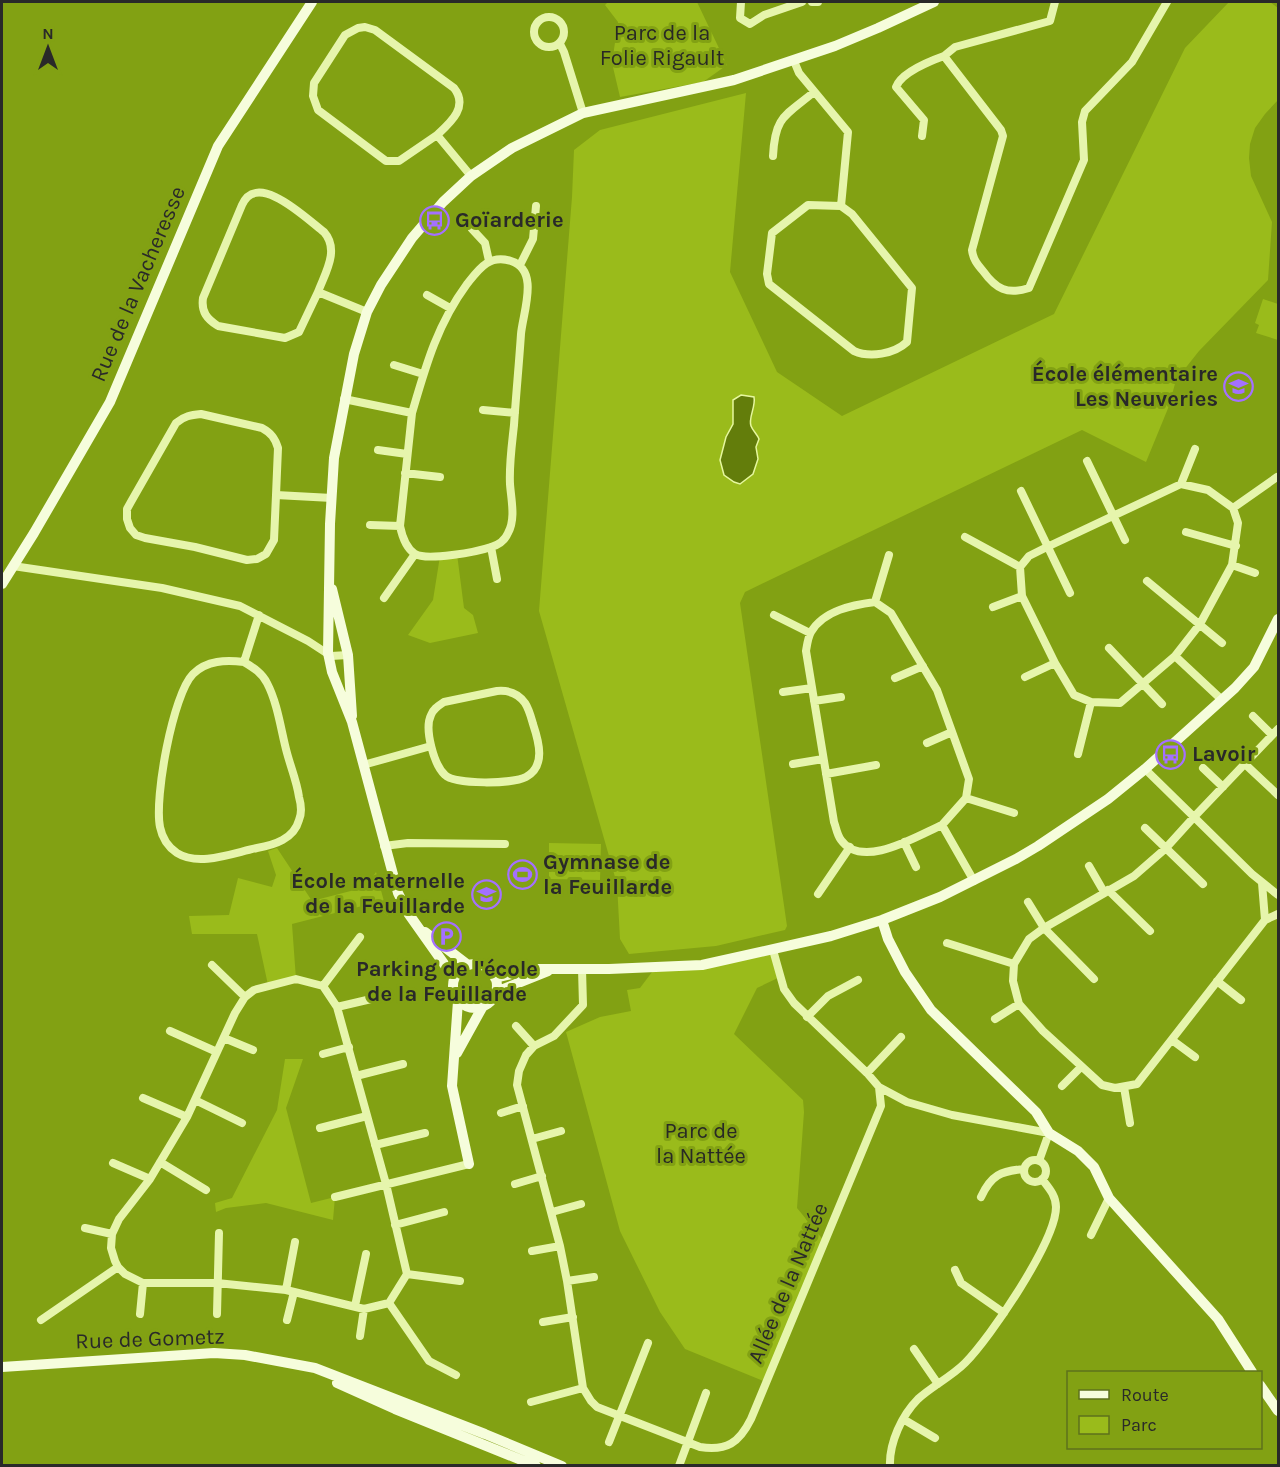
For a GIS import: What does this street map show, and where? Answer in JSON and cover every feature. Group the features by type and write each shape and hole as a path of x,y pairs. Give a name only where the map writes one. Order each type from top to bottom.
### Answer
{"street":[{"name":"Rue de la Vacheresse","path":"2,584 8,567 110,402 218,146 312,2"},
{"path":"741,2 740,18 750,24 764,15 802,2"},
{"path":"812,2 818,2"},
{"path":"454,978 416,925 398,893 352,722 332,672 328,653 334,458 354,354 368,312 381,285 412,238 443,202 471,176 522,143 583,113 715,85 794,61 878,28 934,2"},
{"path":"922,136 924,120 896,87 898,82 922,65 944,56 955,47 1050,21 1055,2"},
{"path":"944,56 1001,130 1003,136 972,250 973,258 994,286 1016,292 1029,288 1084,160 1082,122 1085,111 1132,62 1167,2"},
{"path":"550,17 560,21 565,35 560,44 547,48 538,43 534,34 536,24 540,20 550,17"},
{"path":"365,27 375,30 454,88 458,93 458,111 454,119 437,135 399,161 386,161 318,110 313,96 314,83 349,32 365,27"},
{"path":"560,44 583,113"},
{"path":"794,61 799,73 848,132 841,206"},
{"path":"773,156 774,134 778,124 814,92"},
{"path":"437,135 471,176"},
{"path":"257,193 274,195 330,239 332,256 318,292 299,332 285,338 218,326 204,313 203,298 244,200 248,196 257,193"},
{"path":"808,205 841,206 852,214 912,288 906,342 897,351 862,355 854,351 769,285 767,274 772,233 808,205"},
{"path":"520,265 533,239 536,206"},
{"path":"472,229 485,243 489,261"},
{"path":"504,259 520,265 525,273 527,295 509,474 511,525 504,539 491,547 447,556 415,554 406,543 400,526 405,473 412,413 438,331 450,308 476,272 489,261 504,259"},
{"path":"318,292 368,312"},
{"path":"427,295 450,308"},
{"path":"394,365 423,374"},
{"path":"344,399 412,413"},
{"path":"483,410 514,413"},
{"path":"201,414 270,432 278,448 276,495 274,540 266,554 257,559 247,560 136,535 127,519 127,509 176,423 192,415 201,414"},
{"path":"1180,484 1195,449"},
{"path":"378,450 407,454"},
{"path":"1087,460 1125,540"},
{"path":"405,473 440,477"},
{"path":"1233,508 1277,477"},
{"path":"1180,484 1208,490 1233,508 1238,523 1232,565 1200,624 1175,656 1120,703 1091,702 1074,695 1055,663 1022,596 1020,567 1029,556 1115,517 1180,484"},
{"path":"1021,491 1070,594"},
{"path":"276,495 332,498"},
{"path":"370,525 400,526"},
{"path":"1186,532 1236,546"},
{"path":"965,537 1020,567"},
{"path":"491,547 497,579"},
{"path":"384,598 415,554"},
{"path":"875,602 889,555"},
{"path":"1232,565 1256,573"},
{"path":"8,567 162,588 240,606 308,641 331,656 348,655"},
{"path":"330,580 348,655 352,722"},
{"path":"1147,581 1222,643"},
{"path":"993,607 1022,596"},
{"path":"875,602 891,613 937,690 969,779 966,798 942,825 887,849 861,853 841,840 834,822 806,651 810,633 821,619 852,605 875,602"},
{"path":"244,662 259,615"},
{"path":"774,615 810,633"},
{"path":"495,978 533,969 702,965 831,936 882,920 974,881 1038,846 1108,799 1144,769 1254,667 1278,619"},
{"path":"308,641 318,639 327,632"},
{"path":"1108,648 1162,704"},
{"path":"1175,656 1221,699"},
{"path":"222,661 244,662 261,674 272,695 299,795 300,819 294,830 274,845 208,858 188,858 177,853 169,845 163,836 159,816 162,774 178,703 185,684 201,667 222,661"},
{"path":"1025,677 1055,663"},
{"path":"895,678 923,666"},
{"path":"783,692 812,688"},
{"path":"504,691 512,692 525,703 540,750 539,761 534,771 518,781 460,781 444,775 431,746 429,717 438,706 450,700 504,691"},
{"path":"814,701 841,697"},
{"path":"1078,754 1091,702"},
{"path":"1253,716 1275,732 1165,849 1134,876 1029,939 1014,964 1013,981 1019,1004 1102,1085 1124,1087 1137,1084 1265,920 1278,914"},
{"path":"927,743 952,732"},
{"path":"363,765 431,746"},
{"path":"793,764 823,759"},
{"path":"1245,764 1278,795"},
{"path":"826,774 876,765"},
{"path":"1203,768 1223,787"},
{"path":"1144,769 1262,883 1278,895"},
{"path":"966,798 1014,813"},
{"path":"942,825 974,881"},
{"path":"1145,828 1203,884"},
{"path":"904,842 916,867"},
{"path":"384,846 408,843 505,844"},
{"path":"818,894 850,847"},
{"path":"1089,866 1106,891 1150,931"},
{"path":"1262,883 1265,920"},
{"path":"1028,902 1044,928 1094,979"},
{"path":"882,920 888,939 904,972 931,1010 1036,1112 1049,1133"},
{"path":"416,925 468,965"},
{"path":"323,986 360,937"},
{"path":"947,943 1014,964"},
{"path":"773,950 784,989 794,1003 879,1087 907,1102 952,1115 1049,1133 1089,1161 1103,1184 1108,1198 1218,1319 1251,1371"},
{"path":"212,965 245,997"},
{"path":"335,1197 469,1164 452,1086 458,1001 453,990 454,978 457,972 468,965 481,965 492,972 496,992"},
{"path":"531,1402 583,1388 560,1246 517,1085 519,1071 526,1055 534,1046 554,1036 583,1005 582,969"},
{"path":"458,1001 470,1007 483,1006 489,1003 496,992 550,970"},
{"path":"296,979 323,986 337,1007 349,1047 386,1184 407,1274 389,1303 364,1309 290,1291 217,1283 143,1283 125,1274 118,1267 111,1248 112,1234 119,1219 150,1179 187,1117 245,997 254,990 296,979"},
{"path":"807,1017 828,996 858,980"},
{"path":"1217,981 1241,1000"},
{"path":"337,1007 384,996"},
{"path":"995,1019 1019,1004"},
{"path":"455,1056 483,1006"},
{"path":"516,1026 534,1046"},
{"path":"170,1031 217,1052"},
{"path":"867,1073 901,1037"},
{"path":"224,1038 253,1050"},
{"path":"1172,1040 1195,1057"},
{"path":"323,1054 349,1047"},
{"path":"356,1076 403,1064"},
{"path":"1062,1086 1081,1067"},
{"name":"Allée de la Nattée","path":"583,1388 597,1407 688,1442 713,1449 736,1441 745,1432 877,1117 881,1106 879,1087"},
{"path":"1124,1087 1130,1123"},
{"path":"143,1098 187,1117"},
{"path":"195,1100 242,1123"},
{"path":"501,1113 523,1106"},
{"path":"320,1128 367,1116"},
{"path":"532,1139 561,1131"},
{"path":"375,1145 425,1133"},
{"path":"1039,1161 1049,1133"},
{"path":"981,1197 987,1184 1006,1171 1024,1169 1030,1161 1039,1161 1046,1169 1042,1179 1035,1182 1028,1179 1024,1169"},
{"path":"160,1162 206,1190"},
{"path":"112,1163 150,1179"},
{"path":"515,1184 542,1176"},
{"path":"890,1466 894,1440 903,1419 918,1399 964,1364 983,1342 1004,1313 1040,1253 1055,1219 1057,1205 1053,1193 1042,1179"},
{"path":"1091,1235 1108,1198"},
{"path":"552,1212 581,1204"},
{"path":"395,1225 444,1212"},
{"path":"85,1228 112,1234"},
{"path":"217,1314 219,1233"},
{"path":"287,1320 295,1242"},
{"path":"532,1251 560,1246"},
{"path":"355,1306 366,1254"},
{"path":"41,1320 118,1267"},
{"path":"955,1270 960,1283 1004,1313"},
{"path":"407,1274 460,1281"},
{"path":"567,1281 594,1277"},
{"path":"140,1314 143,1283"},
{"path":"389,1303 429,1361 456,1375"},
{"path":"360,1336 364,1309"},
{"path":"543,1322 573,1317"},
{"path":"609,1442 648,1343"},
{"path":"914,1349 938,1384"},
{"name":"Rue de Gometz","path":"2,1367 214,1353 245,1355 298,1365 452,1426 562,1466"},
{"path":"1262,1388 1278,1411"},
{"path":"679,1466 706,1393"},
{"path":"903,1419 935,1438"},
{"name":"Rue de Gometz","path":"452,1426 536,1466"}],"green space":[{"name":"Parc de la Folie Rigault","path":"608,2 697,2 727,65 703,82 620,97 612,63 618,22 605,5"},
{"path":"1229,2 1270,2 1278,8 1278,100 1255,128 1249,158 1251,176 1272,222 1268,280 1199,351 1176,380 1169,406 1146,462 1082,430 745,592 740,603 787,926 785,930 716,946 629,954 620,939 617,884 539,611 574,150 600,130 746,93 730,272 777,372 842,416 1054,314 1185,48"},
{"path":"1263,299 1278,304 1278,340 1256,333 1259,325 1255,323"},
{"path":"457,554 464,608 473,615 478,633 430,643 408,635 433,600 440,556"},
{"path":"549,843 601,844 600,880 549,879"},
{"path":"277,848 312,901 366,887 376,872 388,916 370,904 292,924 296,979 268,985 257,934 192,934 189,916 229,915 238,878 272,887 276,875 268,851"},
{"name":"Parc de la Nattée","path":"773,950 780,977 757,988 734,1034 803,1100 797,1208 825,1242 766,1382 685,1349 660,1312 620,1231 566,1032 600,1017 631,1011 627,990 640,988 655,968"},
{"path":"285,1059 303,1059 286,1108 311,1203 335,1197 333,1220 266,1203 226,1208 216,1212 215,1203 232,1198 277,1110"}],"shaded area":[{"path":"741,395 754,397 750,423 759,439 756,447 758,459 753,474 740,484 724,475 720,460 726,437 733,424 733,400"}],"place":[{"name":"Goïarderie","path":"434,220"},
{"name":"École élémentaire Les Neuveries","path":"1239,387"},
{"name":"Lavoir","path":"1171,754"},
{"name":"Gymnase de la Feuillarde","path":"522,875"},
{"name":"École maternelle de la Feuillarde","path":"486,894"},
{"name":"Parking de l'école de la Feuillarde","path":"447,937"}]}
